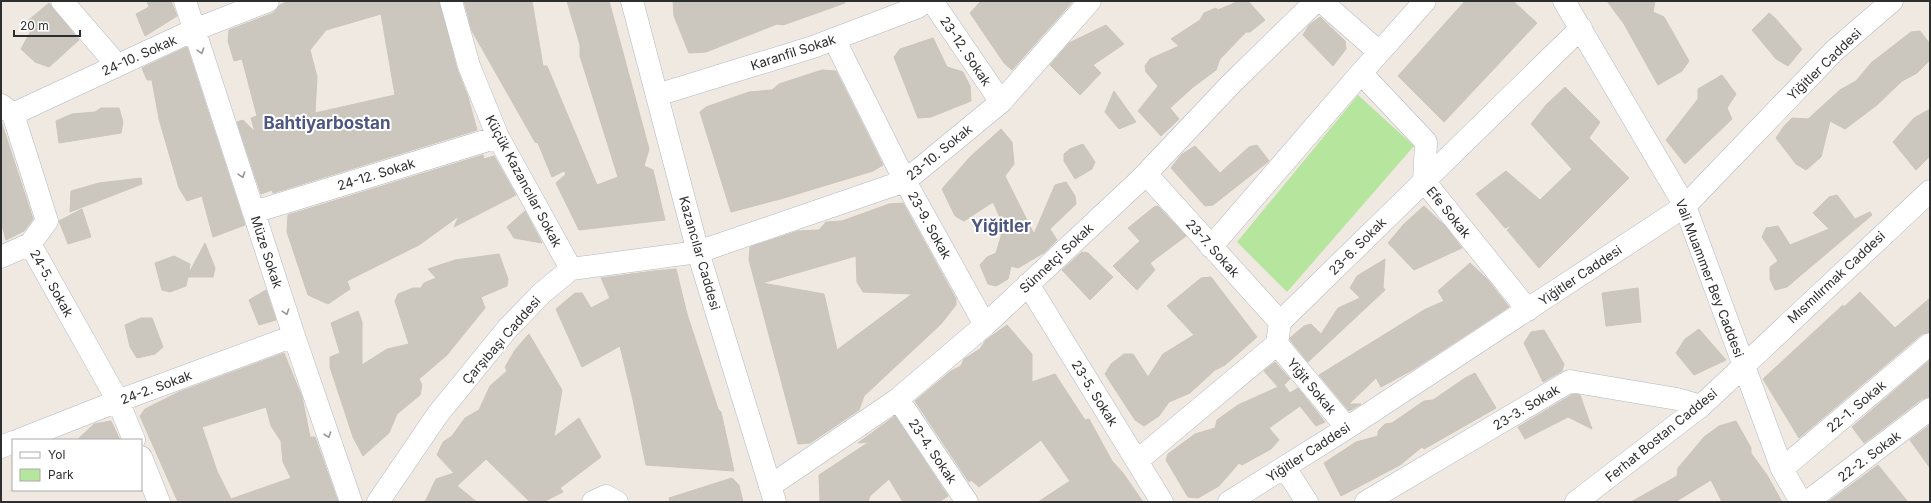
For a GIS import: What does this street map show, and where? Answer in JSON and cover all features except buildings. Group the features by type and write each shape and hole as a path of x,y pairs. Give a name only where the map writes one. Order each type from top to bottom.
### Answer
{"street":[{"path":"62,1 117,64"},
{"name":"Müze Sokak","path":"185,1 294,336 351,502"},
{"name":"24-10. Sokak","path":"7,109 117,64 194,30 268,1"},
{"name":"Küçük Kazancılar Sokak","path":"451,1 468,66 498,137 571,269"},
{"name":"Kazancılar Caddesi","path":"632,1 698,252 772,494"},
{"name":"23-10. Sokak","path":"698,252 905,181 1001,102 1090,1"},
{"name":"Sünnetçi Sokak","path":"772,494 898,399 985,325 1146,174 1231,84 1316,1"},
{"path":"1321,1 1379,52"},
{"path":"1211,247 1379,52 1425,1"},
{"name":"Vali Muammer Bey Caddesi","path":"1564,1 1685,206 1782,469 1801,502"},
{"name":"Yiğitler Caddesi","path":"1229,502 1347,428 1685,206 1834,51 1892,1"},
{"name":"Karanfil Sokak","path":"657,95 813,47 923,2"},
{"name":"23-12. Sokak","path":"923,2 1001,102"},
{"name":"23-6. Sokak","path":"1280,322 1580,28"},
{"name":"23-9. Sokak","path":"834,39 905,181 985,325"},
{"name":"Efe Sokak","path":"1361,73 1426,142 1424,181 1528,310"},
{"name":"24-5. Sokak","path":"7,109 47,221 30,244 118,401 134,439"},
{"name":"24-12. Sokak","path":"254,212 498,137"},
{"name":"23-7. Sokak","path":"1146,174 1280,322"},
{"name":"Mısmılırmak Caddesi","path":"1743,365 1930,191"},
{"path":"1,257 30,244"},
{"path":"571,269 698,252"},
{"name":"Çarşıbaşı Caddesi","path":"378,502 438,414 508,328 542,292 571,269"},
{"name":"23-5. Sokak","path":"1028,284 1162,502"},
{"path":"1137,461 1277,344 1280,322"},
{"name":"24-2. Sokak","path":"22,439 118,401 294,336"},
{"name":"Yiğit Sokak","path":"1277,344 1347,428"},
{"name":"22-1. Sokak","path":"1782,469 1930,344"},
{"name":"Ferhat Bostan Caddesi","path":"1576,502 1701,406 1743,365"},
{"name":"23-3. Sokak","path":"1366,502 1570,381 1663,396 1701,406"},
{"name":"23-4. Sokak","path":"898,399 967,502"},
{"name":"22-2. Sokak","path":"1808,502 1930,409"},
{"path":"1,447 12,442"},
{"path":"142,460 159,502"},
{"path":"1285,468 1306,502"},
{"path":"593,502 606,496 617,502"}],"green space":[{"path":"1358,95 1414,146 1287,292 1237,242"}],"district":[{"name":"Bahtiyarbostan","path":"327,123"},
{"name":"Yiğitler","path":"1001,226"}]}
